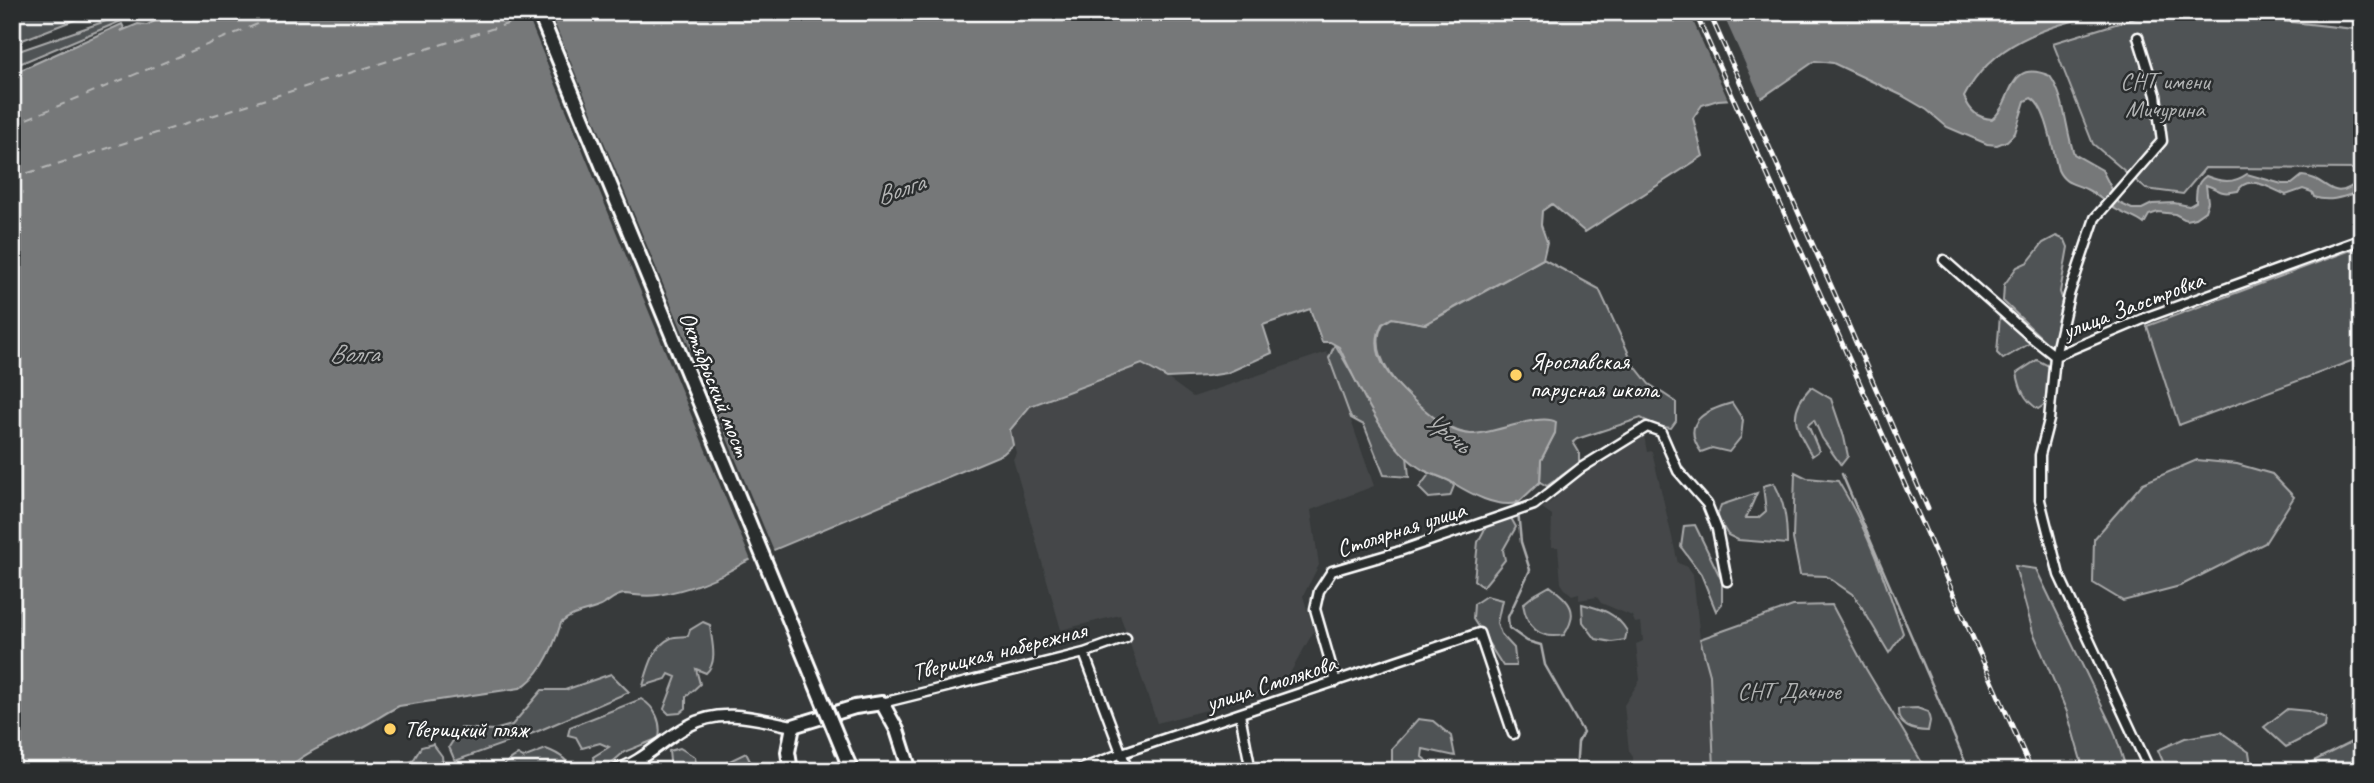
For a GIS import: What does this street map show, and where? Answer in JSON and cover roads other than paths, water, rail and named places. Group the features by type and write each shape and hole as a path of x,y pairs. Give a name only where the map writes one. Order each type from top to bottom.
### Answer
{"main road":[{"name":"Октябрьский мост","path":"539,12 852,771"},
{"path":"791,771 788,752 793,726 855,707 882,703 897,730 909,771"}],"street":[{"path":"2138,37 2156,95 2162,141 2098,213 2069,295 2055,356 2049,420 2040,455 2040,500 2059,575 2150,771"},
{"name":"улица Заостровка","path":"1944,260 2055,356 2150,316 2362,239"},
{"name":"Столярная улица","path":"1336,682 1315,609 1319,591 1332,571 1397,552 1534,505 1581,468 1647,427 1661,432 1678,471 1707,504 1717,529 1727,581"},
{"name":"улица Смолякова","path":"1076,771 1122,753 1479,633 1513,734"},
{"name":"Тверицкая набережная","path":"882,703 1084,653 1126,638"},
{"path":"1084,653 1128,771"},
{"path":"1240,714 1251,771"},
{"path":"614,771 645,757 696,722 734,715 793,726"}],"water":[{"name":"Волга","path":"173,12 2105,12 2043,30 2007,49 1990,62 1976,78 1964,97 1969,106 1978,115 1992,119 1999,112 2018,77 2025,72 2050,76 2062,104 2074,154 2102,170 2119,203 2132,209 2142,209 2152,204 2174,203 2189,206 2196,202 2197,188 2206,176 2227,181 2247,174 2282,184 2292,184 2302,176 2336,190 2350,187 2360,180 2362,191 2326,199 2314,197 2312,192 2303,189 2286,195 2253,183 2247,183 2238,191 2227,192 2206,185 2208,202 2205,211 2195,218 2186,220 2175,214 2158,212 2149,215 2144,224 2064,178 2058,170 2041,110 2031,98 2025,101 2015,133 2007,141 1997,145 1987,144 1947,127 1927,110 1901,95 1833,63 1815,61 1763,97 1718,100 1702,105 1693,118 1703,156 1585,232 1552,204 1542,211 1541,225 1547,242 1543,259 1425,324 1392,318 1382,324 1378,348 1386,370 1411,398 1450,428 1471,434 1539,420 1556,422 1555,433 1541,460 1540,482 1518,503 1501,504 1484,499 1423,470 1409,460 1396,447 1374,415 1339,347 1330,342 1322,342 1310,309 1263,325 1272,353 1227,373 1167,378 1142,364 1030,406 1010,430 1013,445 1003,454 745,562 703,583 658,595 621,594 601,606 570,617 561,623 551,651 541,668 520,688 399,706 313,751 285,771 12,771 12,74 122,24 124,28 121,31 138,24 147,25"}],"waterway":[{"path":"1842,474 1969,771"},
{"name":"Урочь","path":"1517,501 1521,542 1530,570 1508,617 1509,628 1527,641 1541,645 1545,665 1583,732 1578,742 1576,771"}],"railway":[{"path":"1695,12 2032,771"},
{"path":"1709,12 1928,509"}],"place":[{"name":"Ярославская парусная школа","path":"1516,375"},
{"name":"Тверицкий пляж","path":"390,729"}],"park label":[{"name":"СНТ имени Мичурина","path":"2165,95"},
{"name":"СНТ Дачное","path":"1789,691"}]}
